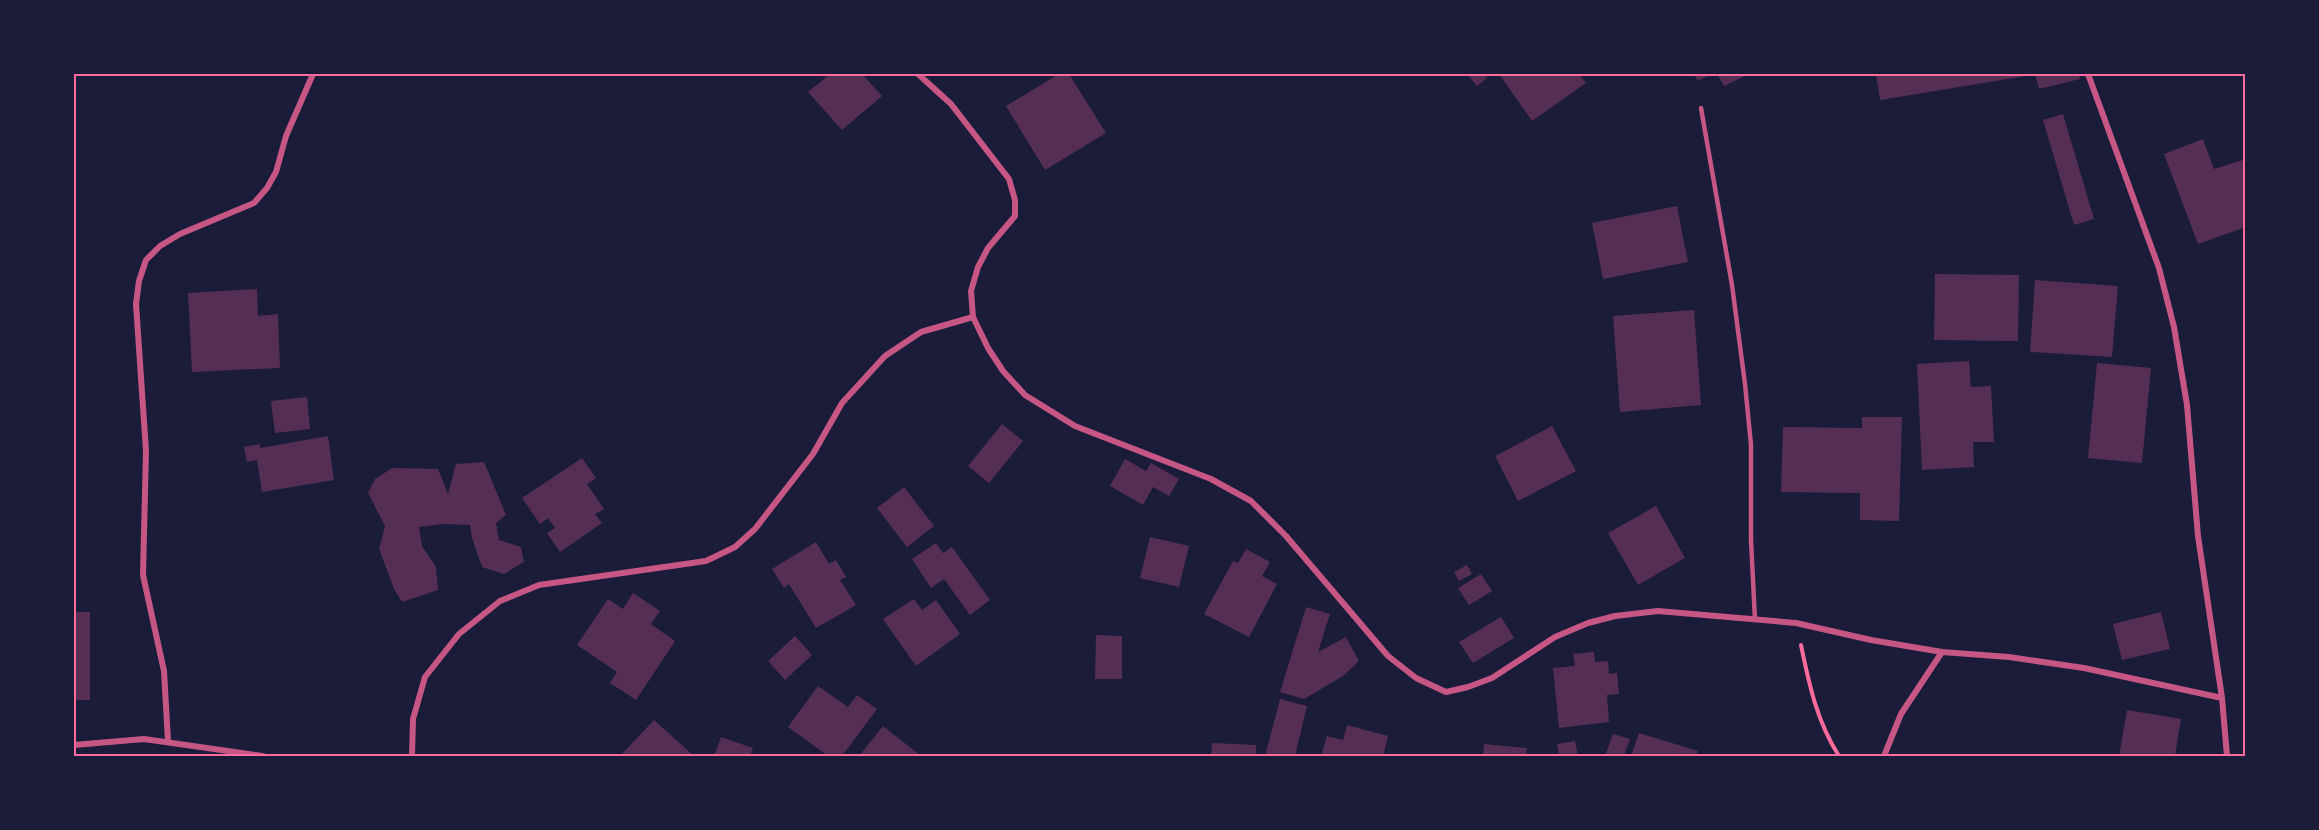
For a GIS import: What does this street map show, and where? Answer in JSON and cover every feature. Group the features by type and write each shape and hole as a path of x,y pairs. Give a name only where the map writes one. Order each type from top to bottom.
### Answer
{"street":[{"path":"168,741 164,671 143,575 146,451 136,304 139,281 146,260 160,246 180,234 254,203 267,188 276,172 286,136 314,74"},
{"path":"918,74 951,104 1009,178 1015,200 1015,216 988,248 978,267 971,291 973,317 988,348 1004,371 1024,394 1075,426 1211,479 1251,501 1286,536 1388,656 1416,678 1446,692 1468,687 1492,678 1556,637 1588,623 1615,616 1658,611 1796,623 1871,640 1942,652 2009,657 2084,668 2222,698"},
{"path":"2088,74 2159,268 2174,327 2187,405 2198,536 2222,698 2228,756"},
{"path":"412,756 413,720 425,677 459,634 500,601 539,585 706,561 735,547 755,529 813,454 842,404 885,356 921,332 973,317"},
{"path":"1884,756 1901,714 1942,652"},
{"path":"74,745 144,739 263,756"}],"lane":[{"path":"1701,108 1732,285 1745,384 1751,445 1751,540 1755,620"}],"path":[{"path":"1796,623 1812,699 1827,738 1839,756"}],"building":[{"path":"830,74 862,74 882,96 842,130 808,92"},
{"path":"1059,74 1069,74 1106,133 1045,170 1006,106"},
{"path":"1467,74 1484,74 1487,78 1477,86"},
{"path":"1499,74 1579,74 1586,83 1532,121"},
{"path":"1694,74 1712,74 1698,81"},
{"path":"1717,74 1749,74 1724,86"},
{"path":"1876,74 2032,74 2032,75 1880,100"},
{"path":"2035,74 2079,74 2080,79 2039,89"},
{"path":"2063,114 2094,219 2074,225 2043,120"},
{"path":"2203,139 2214,169 2246,159 2246,227 2198,244 2164,154"},
{"path":"1677,206 1688,262 1603,279 1592,223"},
{"path":"1935,274 2019,275 2018,341 1934,340"},
{"path":"2035,280 2118,286 2112,357 2030,352"},
{"path":"257,289 258,316 278,314 280,368 192,372 188,293"},
{"path":"1694,310 1701,405 1620,412 1613,316"},
{"path":"1969,361 1971,387 1991,386 1994,442 1973,442 1974,467 1922,470 1917,364"},
{"path":"2097,363 2151,368 2142,463 2088,458"},
{"path":"307,397 310,429 275,433 271,401"},
{"path":"1862,417 1902,417 1899,521 1860,520 1860,493 1781,492 1783,427 1862,428"},
{"path":"1002,424 1023,441 989,483 968,466"},
{"path":"1552,426 1576,471 1518,501 1495,456"},
{"path":"328,436 334,480 262,492 257,460 247,462 244,447 260,444 260,448"},
{"path":"582,458 596,478 587,484 604,509 595,514 602,523 560,552 547,533 555,528 548,518 540,524 522,498"},
{"path":"1125,459 1146,471 1151,463 1179,479 1169,496 1153,487 1143,505 1110,486"},
{"path":"484,462 506,515 496,523 499,540 521,547 524,562 504,574 482,567 470,525 443,524 419,527 422,546 436,567 438,590 402,602 394,589 379,549 385,526 368,493 375,479 392,468 438,469 448,494 456,464"},
{"path":"904,487 934,526 907,547 877,508"},
{"path":"1656,506 1685,558 1638,585 1608,533"},
{"path":"1150,537 1189,546 1179,587 1140,578"},
{"path":"816,542 829,564 836,560 846,577 840,580 856,605 816,628 789,584 784,588 772,569"},
{"path":"936,543 943,553 952,547 990,600 970,615 944,579 931,588 912,559"},
{"path":"1246,549 1270,562 1262,576 1277,584 1249,637 1204,614 1233,561 1238,563"},
{"path":"1467,565 1472,574 1459,581 1454,572"},
{"path":"1481,574 1492,591 1469,605 1458,588"},
{"path":"633,593 660,611 651,624 675,641 636,700 610,683 617,672 577,645 608,599 623,609"},
{"path":"914,599 922,610 936,600 960,634 916,666 883,619"},
{"path":"1306,607 1330,614 1318,652 1346,637 1359,661 1343,676 1304,699 1280,692"},
{"path":"74,612 90,612 90,700 74,700"},
{"path":"2161,612 2170,649 2122,660 2113,624"},
{"path":"1501,617 1514,638 1473,663 1459,642"},
{"path":"1096,635 1122,636 1122,679 1095,679"},
{"path":"795,636 812,655 785,680 768,661"},
{"path":"1594,652 1595,662 1608,661 1609,674 1617,673 1619,694 1607,695 1609,722 1559,728 1553,668 1575,666 1573,654"},
{"path":"818,686 848,707 857,695 877,709 842,756 828,756 788,727"},
{"path":"1280,699 1307,706 1295,756 1265,756"},
{"path":"2127,710 2181,719 2175,756 2119,756"},
{"path":"654,720 694,756 620,756"},
{"path":"1347,725 1388,736 1383,756 1321,756 1327,736 1343,740"},
{"path":"883,726 921,756 859,756"},
{"path":"1639,733 1698,751 1696,756 1631,756"},
{"path":"1613,734 1630,739 1624,756 1605,756"},
{"path":"721,737 753,748 750,756 714,756"},
{"path":"1575,741 1578,756 1559,756 1557,744"},
{"path":"1212,743 1256,745 1256,756 1211,756"},
{"path":"1484,744 1527,748 1526,756 1483,756"}]}
